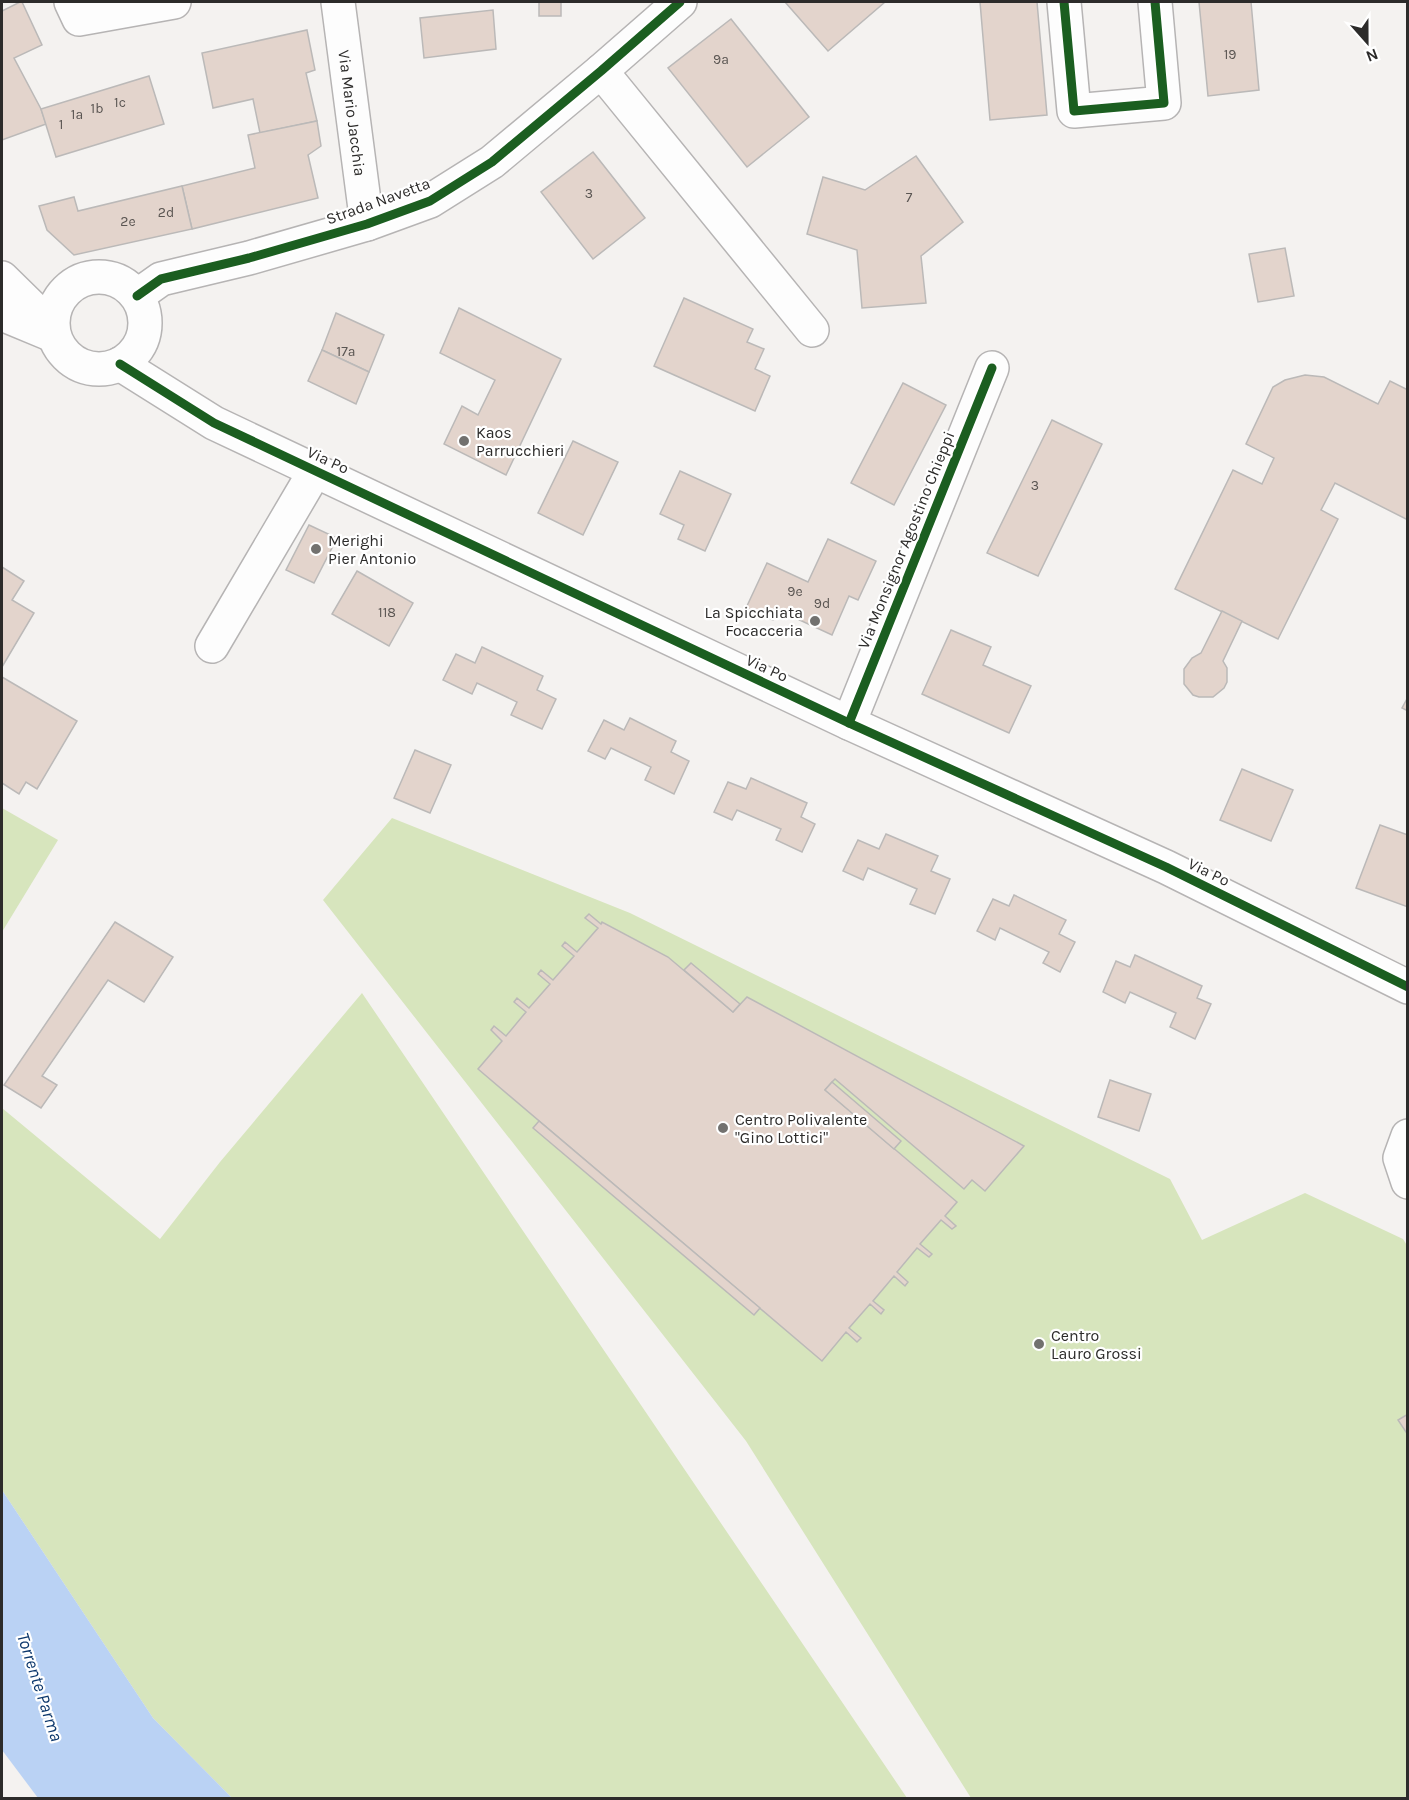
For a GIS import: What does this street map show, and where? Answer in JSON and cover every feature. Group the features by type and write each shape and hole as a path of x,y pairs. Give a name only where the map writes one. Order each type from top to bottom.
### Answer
{"street":[{"path":"71,2 79,19 174,2"},
{"name":"Via Mario Jacchia","path":"338,2 367,224"},
{"name":"Strada Navetta","path":"137,296 161,279 249,258 367,224 430,201 492,162 680,2"},
{"path":"1064,2 1074,111 1164,103 1155,2"},
{"path":"600,71 812,330"},
{"path":"2,277 53,331 60,348 69,359 80,366 94,369 107,368 131,353 145,326 144,310 137,296 125,284 111,278 96,276 80,280 58,299 53,313 53,331"},
{"path":"2,277 67,289"},
{"path":"2,314 53,331"},
{"name":"Via Po","path":"131,353 214,423 849,723 1166,867 1407,987"},
{"name":"Via Monsignor Agostino Chieppi","path":"849,723 992,368"},
{"path":"212,646 315,471"},
{"path":"1407,1136 1400,1158 1407,1182"}],"green space":[{"path":"2,808 58,840 2,932"},
{"name":"Centro Lauro Grossi","path":"392,818 630,913 1170,1179 1202,1240 1305,1193 1403,1239 1408,1247 1407,1798 971,1798 746,1441 323,900"},
{"path":"362,993 907,1798 232,1798 153,1718 2,1490 2,1108 160,1239 220,1162"}],"water":[{"name":"Torrente Parma","path":"2,1490 153,1718 232,1798 38,1798 2,1750"}],"building":[{"path":"20,2 42,45 14,58 41,109 46,124 2,140 2,11"},
{"path":"539,2 561,2 561,16 539,16"},
{"path":"785,2 885,2 828,51"},
{"path":"980,2 1037,2 1047,115 990,120"},
{"path":"1199,2 1251,2 1259,90 1208,96"},
{"path":"493,10 496,49 424,58 420,18"},
{"path":"731,19 809,117 747,167 668,68"},
{"path":"307,30 315,70 306,73 317,121 260,133 253,99 213,108 202,53"},
{"path":"149,76 164,124 56,157 41,109"},
{"path":"317,121 321,146 308,155 318,198 192,229 182,186 255,168 248,135"},
{"path":"593,152 645,218 593,259 541,192"},
{"path":"916,156 963,222 921,256 926,303 862,308 857,250 807,234 823,177 865,190"},
{"path":"182,186 192,229 74,255 47,230 39,206 74,197 78,211"},
{"path":"1285,248 1294,296 1258,302 1249,254"},
{"path":"684,298 753,329 747,342 764,349 755,369 770,376 755,411 654,366"},
{"path":"459,308 561,359 506,475 444,444 462,406 478,415 495,380 440,353"},
{"path":"336,313 384,335 369,372 322,350"},
{"path":"322,350 369,372 356,404 308,381"},
{"path":"1305,375 1324,377 1378,404 1390,381 1408,390 1408,520 1335,483 1321,510 1338,519 1278,639 1175,589 1233,470 1262,484 1274,458 1246,444 1273,387 1285,380"},
{"path":"903,383 946,405 894,505 851,483"},
{"path":"1052,420 1102,444 1038,576 987,553"},
{"path":"573,441 618,462 583,535 538,513"},
{"path":"680,471 731,494 705,551 678,539 684,525 660,514"},
{"path":"309,525 337,538 314,583 286,570"},
{"path":"828,539 876,561 858,600 849,596 832,635 778,610 773,620 746,608 767,563 808,582"},
{"path":"2,567 24,581 12,600 34,613 2,667"},
{"path":"357,571 413,603 389,646 332,614"},
{"path":"1222,611 1242,621 1223,661 1227,668 1227,682 1224,688 1213,697 1199,697 1193,695 1184,684 1184,669 1192,658 1201,653"},
{"path":"951,630 991,647 983,665 1031,686 1009,733 922,694"},
{"path":"482,647 543,676 537,690 556,699 542,729 511,715 517,702 477,683 472,694 443,680 456,654 475,663"},
{"path":"2,677 77,721 37,789 26,782 19,794 2,783"},
{"path":"1408,697 1408,711 1402,708"},
{"path":"630,718 676,741 671,752 689,761 674,794 645,780 651,767 611,748 605,759 588,751 604,720 624,730"},
{"path":"415,750 451,765 430,813 394,798"},
{"path":"1242,769 1293,790 1271,841 1220,820"},
{"path":"751,778 807,803 801,817 815,824 802,852 776,840 781,829 737,810 732,820 714,812 728,782 746,789"},
{"path":"1380,825 1408,835 1408,907 1356,888"},
{"path":"886,834 938,856 931,871 950,879 935,914 910,904 917,889 868,868 863,880 843,871 858,840 879,849"},
{"path":"1014,895 1066,920 1059,934 1075,942 1060,972 1043,963 1049,952 1000,928 995,940 977,931 993,899 1009,906"},
{"path":"589,914 601,924 602,922 668,957 733,1012 747,997 1024,1146 985,1191 972,1180 964,1189 835,1079 825,1090 957,1202 945,1216 956,1226 952,1229 941,1220 920,1244 932,1254 929,1257 917,1248 897,1272 908,1282 905,1286 894,1276 873,1301 884,1310 881,1314 870,1304 849,1328 861,1338 857,1342 846,1332 822,1361 478,1069 502,1041 491,1030 494,1026 506,1036 526,1012 514,1002 517,998 529,1008 550,984 538,974 541,970 553,980 574,956 562,946 565,942 577,952 598,928 585,918"},
{"path":"115,922 173,957 144,1002 108,980 42,1076 57,1085 41,1108 4,1085"},
{"path":"1135,955 1202,986 1197,998 1211,1004 1195,1039 1170,1027 1176,1013 1130,992 1125,1003 1103,992 1116,961 1130,967"},
{"path":"691,963 740,1004 733,1012 684,970"},
{"path":"1110,1080 1151,1094 1139,1131 1098,1117"},
{"path":"832,1082 901,1141 894,1149 825,1090"},
{"path":"539,1121 760,1308 754,1315 533,1128"},
{"path":"1408,1414 1408,1435 1398,1420"}],"cycle path":[{"path":"137,296 161,279 249,258 367,224 430,201 492,162 680,2"},
{"path":"1064,2 1074,111 1164,103 1155,2"},
{"path":"120,364 214,423 849,723 1166,867 1408,987"},
{"path":"849,723 992,368"}],"place":[{"name":"Kaos Parrucchieri","path":"464,441"},
{"name":"Merighi Pier Antonio","path":"316,549"},
{"name":"La Spicchiata Focacceria","path":"815,621"},
{"name":"Centro Polivalente \"Gino Lottici\"","path":"723,1128"},
{"name":"Centro Lauro Grossi","path":"1039,1344"}]}
